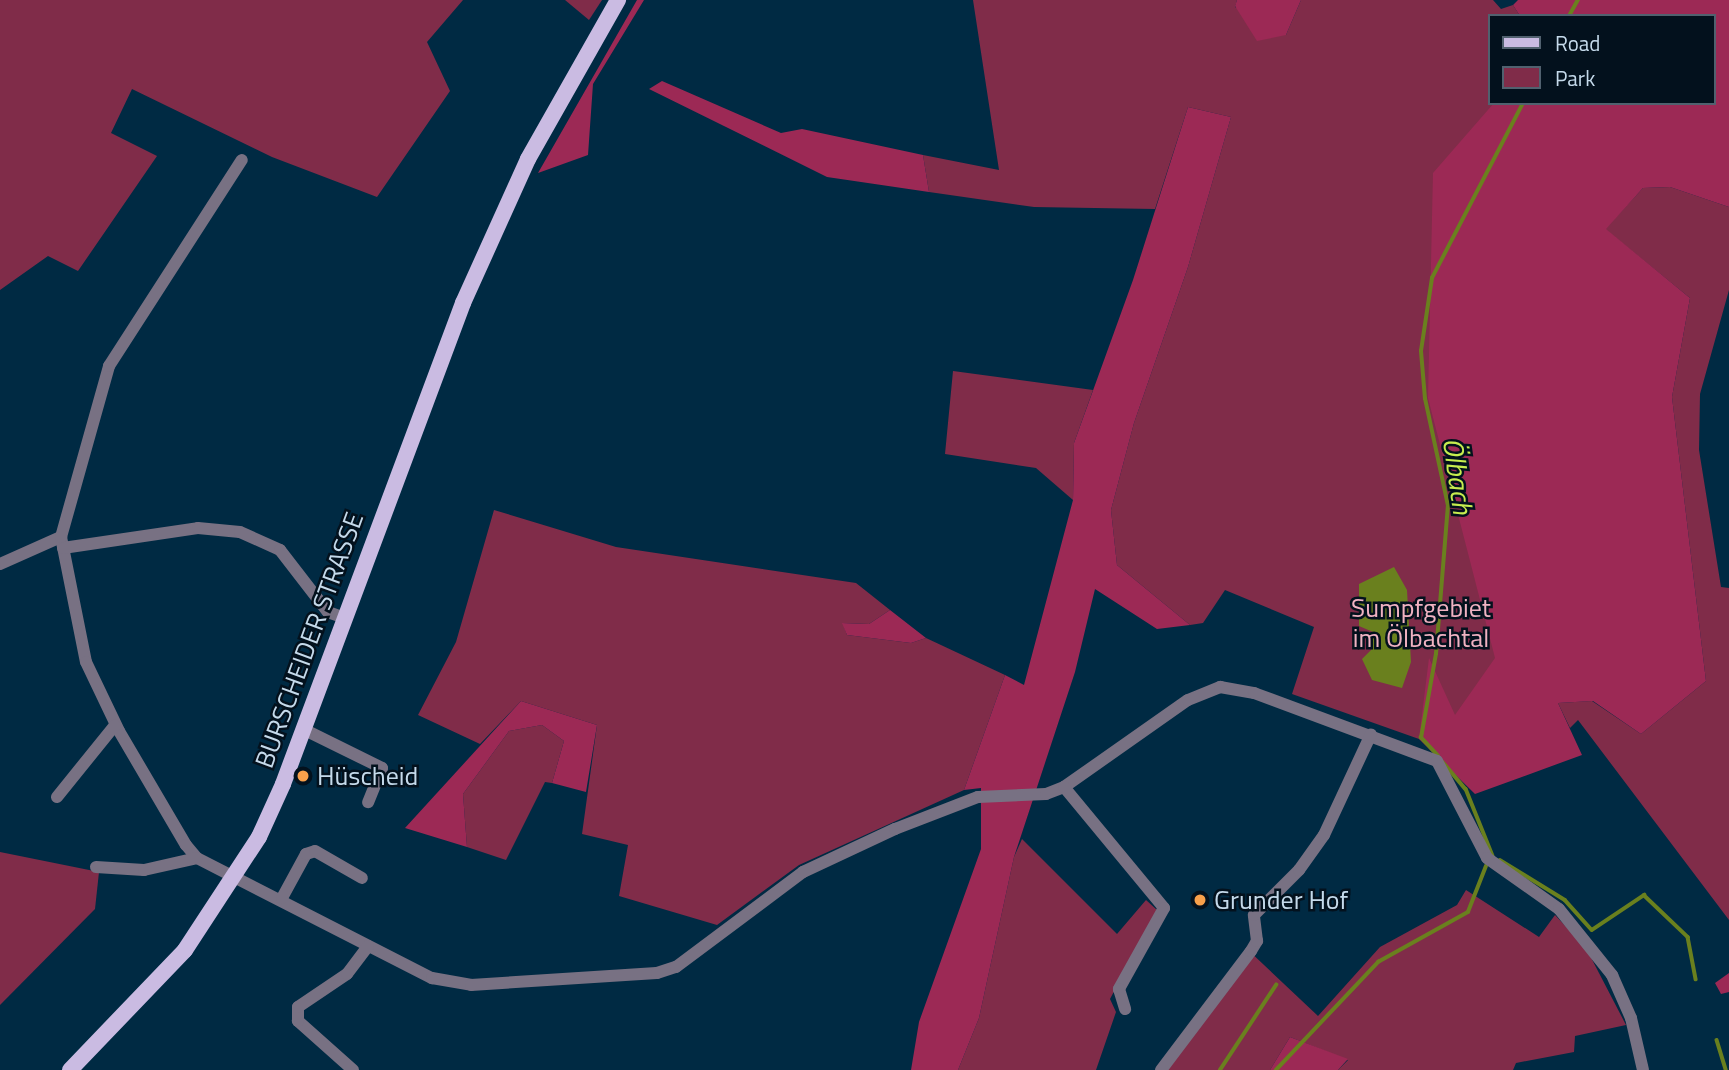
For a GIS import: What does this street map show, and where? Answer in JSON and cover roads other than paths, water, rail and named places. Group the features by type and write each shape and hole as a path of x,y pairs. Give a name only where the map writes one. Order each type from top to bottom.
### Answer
{"main road":[{"name":"BURSCHEIDER STRASSE","path":"70,1070 184,950 234,877 265,824 463,303 517,180 618,0"}],"street":[{"path":"242,160 109,366 62,542 86,662 115,725 197,858 282,898 413,970 453,984 657,973 676,967 803,872 895,829 987,794 1046,794 1064,787 1211,689 1254,693 1371,734 1437,761 1488,858 1559,909 1581,933 1625,1000 1643,1070"},
{"path":"0,564 62,542 198,527 240,532 280,550 327,612 342,617"},
{"path":"57,797 115,725"},
{"path":"303,729 382,768 368,802"},
{"path":"1161,1070 1257,941 1254,915 1299,870 1324,835 1371,734"},
{"path":"1064,787 1164,908 1119,989 1125,1009"},
{"path":"282,898 306,854 315,851 362,878"},
{"path":"96,867 144,870 197,858"},
{"path":"353,1070 298,1021 298,1007 347,974 368,946"}],"waterway":[{"name":"Ölbach","path":"1570,14 1578,0"},
{"name":"Ölbach","path":"1438,756 1421,738 1436,654 1448,506 1425,399 1421,351 1432,278 1522,105"},
{"name":"Ölbach","path":"1443,762 1466,789 1493,856"},
{"path":"1500,860 1565,900 1592,930 1644,895 1688,937 1696,979"},
{"name":"Ölbach","path":"1276,1070 1378,962 1468,912 1486,866"},
{"path":"1220,1070 1276,985"},
{"path":"1717,1040 1726,1070"}],"place":[{"name":"Hüscheid","path":"303,776"},
{"name":"Grunder Hof","path":"1200,900"}],"park label":[{"name":"Sumpfgebiet im Ölbachtal","path":"1421,623"}]}
